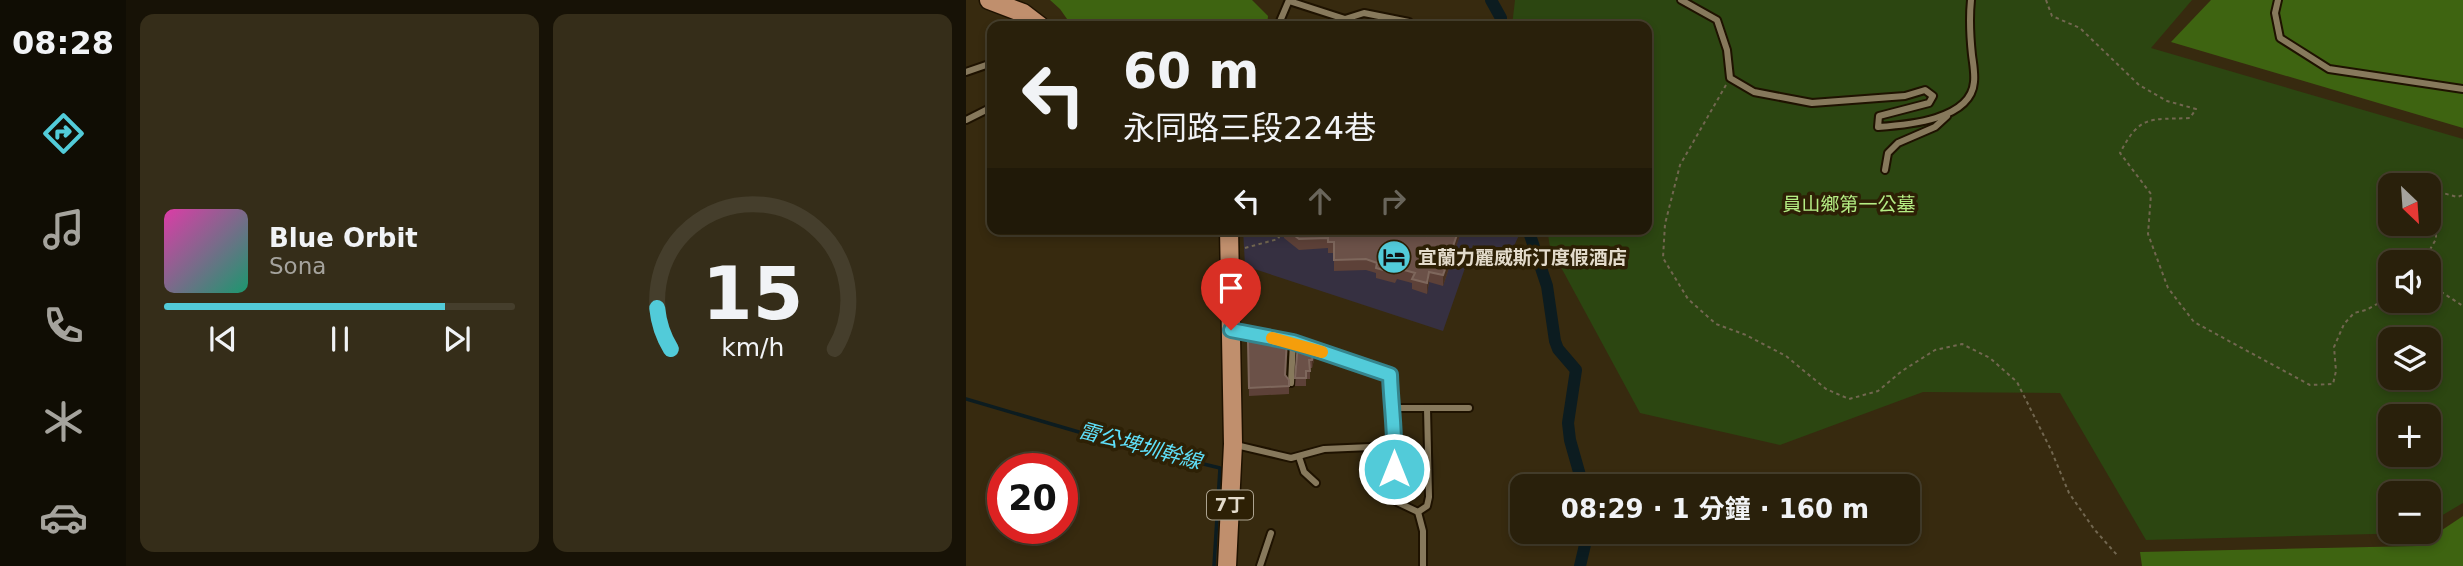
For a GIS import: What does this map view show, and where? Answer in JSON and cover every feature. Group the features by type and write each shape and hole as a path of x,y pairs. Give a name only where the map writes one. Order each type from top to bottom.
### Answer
{"main road":[{"path":"989,0 1023,13 1033,21"},
{"name":"7丁","path":"1227,566 1233,444 1229,235"}],"lane":[{"path":"1281,21 1289,0 1339,21"},
{"path":"1681,0 1717,20 1727,50 1730,78 1754,92 1812,103 1905,96 1925,90 1933,96 1929,103 1879,116 1878,127 1909,125 1944,116 1966,101 1975,84 1968,19 1970,0"},
{"path":"2278,0 2275,13 2280,38 2329,69 2463,89"},
{"path":"1348,21 1364,13 1404,21"},
{"path":"966,72 987,65"},
{"path":"966,120 987,110"},
{"path":"1885,170 1888,153 1898,143 1935,127 1953,110"},
{"path":"1231,330 1293,342 1390,375 1395,446 1392,492 1396,502 1419,512"},
{"path":"1291,383 1293,342"},
{"path":"1391,408 1469,408"},
{"path":"1419,512 1427,506 1429,497 1427,408"},
{"path":"1233,444 1291,458 1324,449 1395,446"},
{"path":"1299,457 1304,472 1316,483"},
{"path":"1419,512 1423,531 1423,566"},
{"path":"1260,566 1271,533"}],"path":[{"path":"2046,0 2052,16 2080,28 2139,85 2167,101 2196,109 2190,118 2148,120 2131,132 2120,153 2151,194 2148,234 2168,288 2194,322 2310,385 2333,384 2336,371 2334,347 2344,324 2354,313 2378,304"},
{"path":"1730,78 1680,165 1665,223 1663,258 1688,299 1716,324 1746,335 1786,356 1826,389 1849,399 1878,391 1902,371 1936,350 1962,344 1990,358 2017,382 2069,493 2094,529 2117,555"},
{"path":"2430,250 2436,239 2436,191 2457,197 2463,195"},
{"path":"1230,253 1278,239 1280,235"},
{"path":"2441,292 2463,306"}],"shaded area":[{"name":"宜蘭力麗威斯汀度假酒店","path":"1243,235 1519,235 1508,259 1473,245 1443,331 1245,266"}],"green space":[{"path":"1050,0 1252,0 1268,16 1268,21 1068,21"},
{"name":"員山鄉第一公墓","path":"1515,0 2192,0 2151,48 2463,139 2463,503 2441,516 2441,481 2378,481 2378,534 2146,540 2060,393 1923,392 1780,445 1640,413 1550,247 1548,235 1652,235 1652,21 1513,21"},
{"path":"2211,0 2463,0 2463,128 2171,42"},
{"path":"2463,516 2463,566 2142,566 2140,552 2418,546 2441,544 2441,531"}],"building":[{"path":"1294,235 1457,235 1443,275 1429,272 1427,283 1412,279 1415,273 1397,268 1395,273 1376,268 1377,263 1366,259 1334,260 1334,242 1328,242 1328,238 1299,239"},
{"path":"1253,335 1287,339 1285,375 1289,386 1249,388 1248,342"},
{"path":"1298,344 1315,347 1312,360 1309,360 1310,371 1306,371 1306,378 1295,378"}],"waterway":[{"path":"1491,0 1501,21"},
{"path":"1530,235 1547,286 1555,341 1558,349 1576,370 1568,423 1580,474"},
{"name":"雷公埤圳幹線","path":"966,399 1113,442 1220,468 1214,566"},
{"path":"1580,566 1585,544"}],"slow traffic":[{"path":"1272,338 1322,352"}],"place":[{"name":"宜蘭力麗威斯汀度假酒店","path":"1394,257"}],"route":[{"path":"1231,330 1293,342 1390,375 1394,469"}]}
